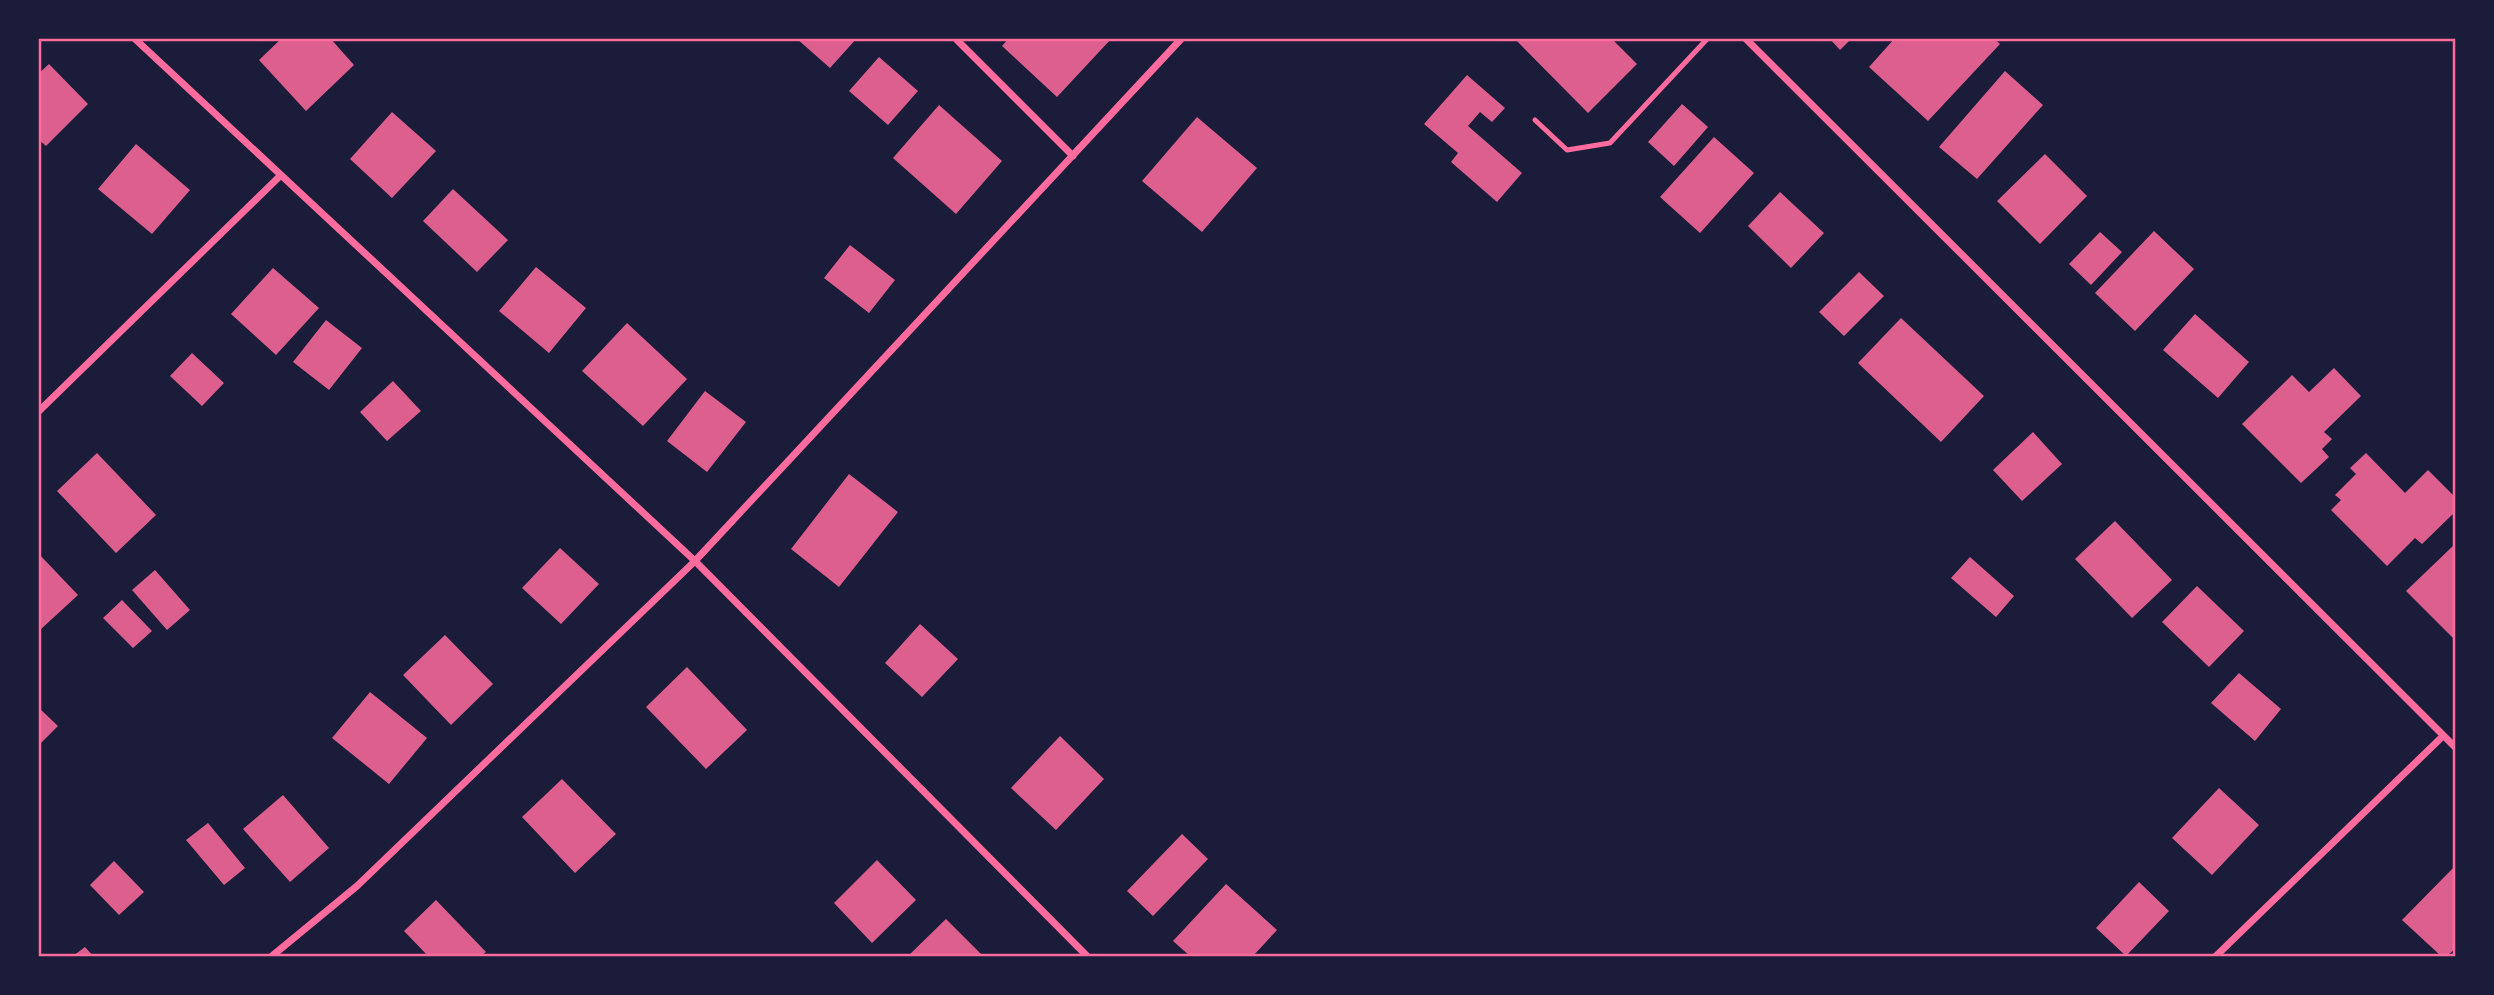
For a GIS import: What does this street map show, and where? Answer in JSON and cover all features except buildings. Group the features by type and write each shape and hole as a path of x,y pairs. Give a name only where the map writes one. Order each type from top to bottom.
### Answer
{"street":[{"path":"134,38 695,561 1087,957"},
{"path":"956,38 1073,156"},
{"path":"272,957 357,886 695,561 1182,38"},
{"path":"1745,38 2455,748"},
{"path":"38,412 280,176"},
{"path":"2216,957 2443,736"}],"lane":[{"path":"1535,120 1567,150 1610,143 1708,38"}]}
